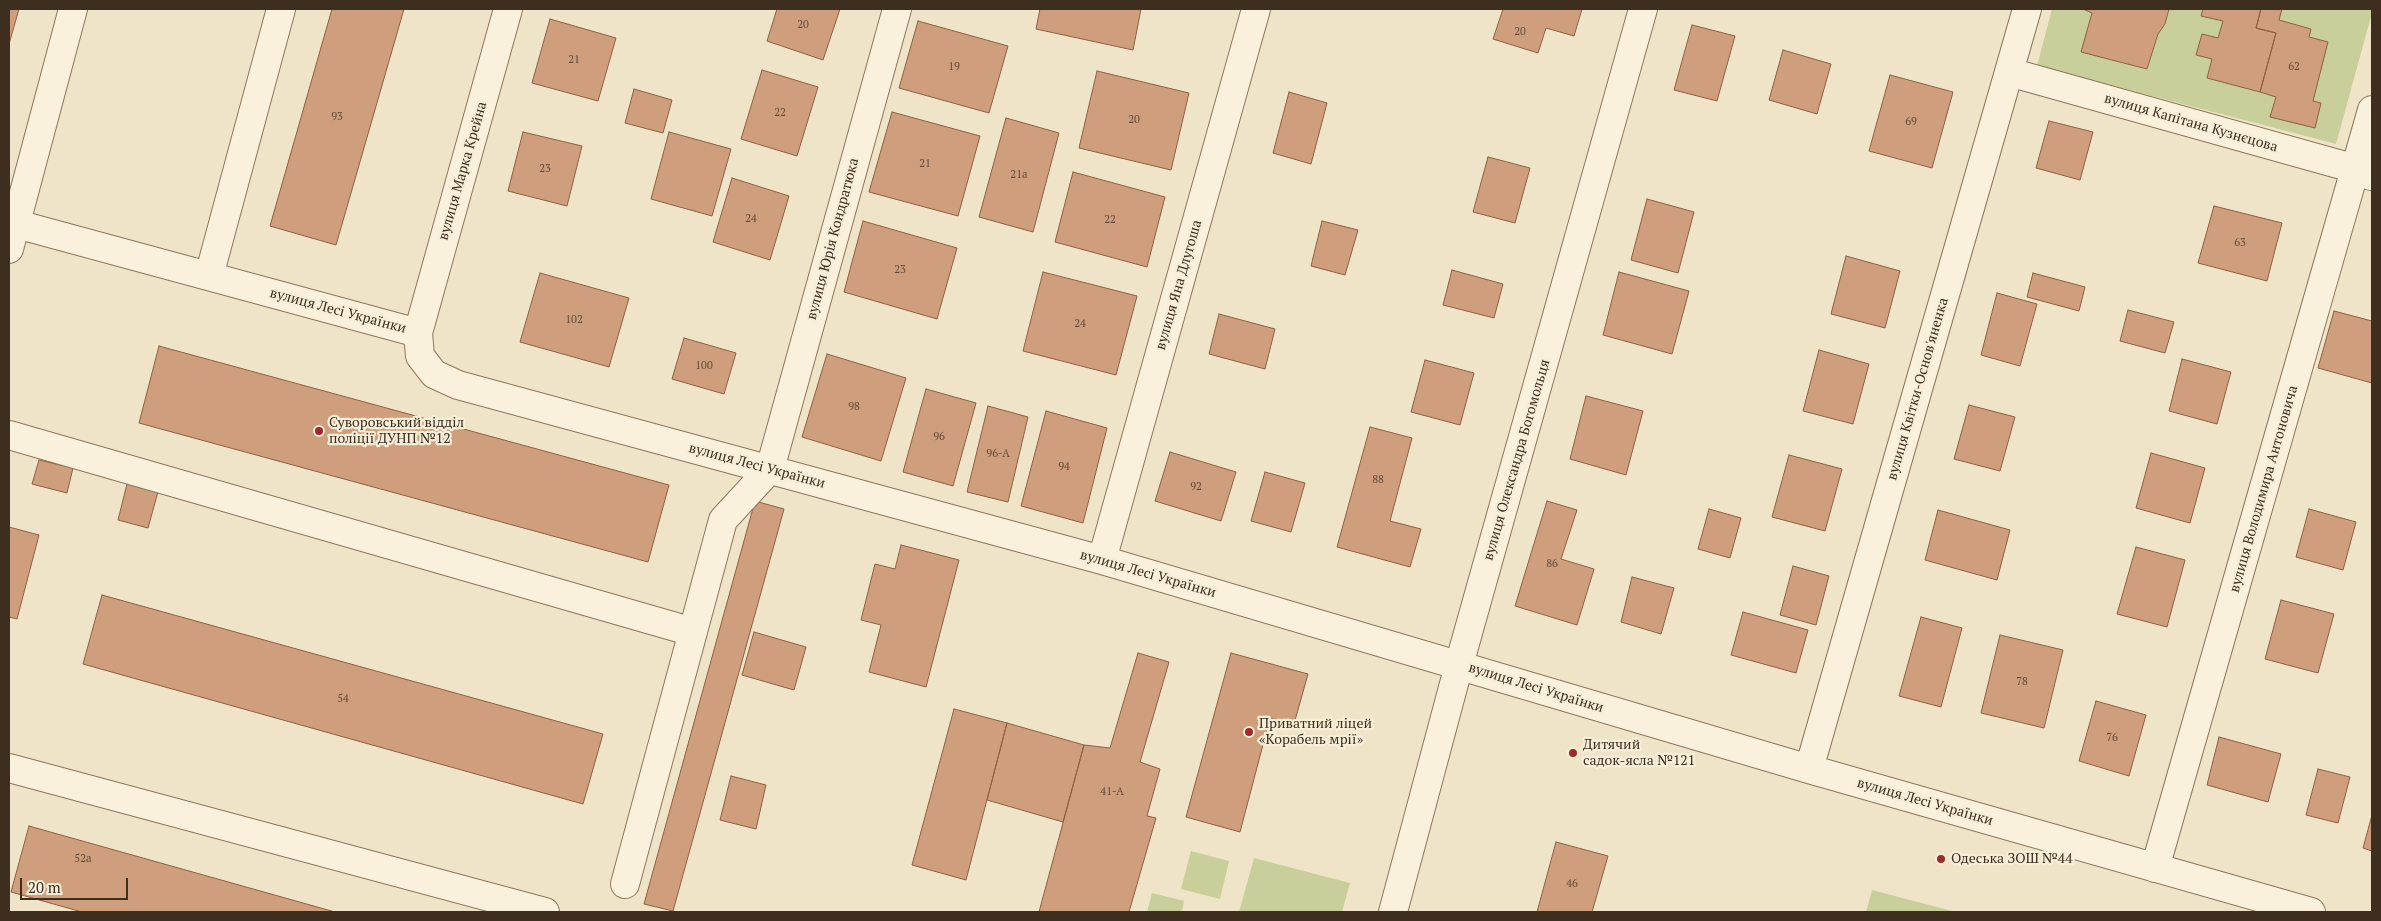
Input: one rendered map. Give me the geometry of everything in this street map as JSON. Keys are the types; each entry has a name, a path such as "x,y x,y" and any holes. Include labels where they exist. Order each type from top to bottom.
{"street":[{"path":"11,232 73,9"},
{"path":"209,276 281,9"},
{"name":"вулиця Марка Крейна","path":"418,332 508,9"},
{"name":"вулиця Юрія Кондратюка","path":"770,469 896,9"},
{"name":"вулиця Яна Длугоша","path":"1102,560 1256,9"},
{"name":"вулиця Олександра Богомольця","path":"1393,912 1459,665 1642,9"},
{"name":"вулиця Квітки-Основ'яненка","path":"1809,769 2027,9"},
{"name":"вулиця Капітана Кузнєцова","path":"2009,72 2364,173"},
{"name":"вулиця Володимира Антоновича","path":"2155,868 2364,173 2372,110"},
{"name":"вулиця Лесі Українки","path":"11,232 209,276 418,332 420,356 434,374 458,385 1102,560 1809,769 2311,912"},
{"path":"9,435 693,632"},
{"path":"625,884 723,520 770,469"},
{"path":"9,768 545,912"}],"green space":[{"path":"2052,9 2372,9 2372,13 2336,144 2037,66"},
{"path":"1191,851 1229,861 1220,899 1181,889"},
{"path":"1254,858 1350,883 1342,912 1239,912"},
{"path":"1872,890 1956,912 1866,912"},
{"path":"1152,893 1184,901 1182,912 1147,912"}],"building":[{"path":"9,9 19,9 9,44"},
{"path":"332,9 404,9 336,245 270,226"},
{"path":"777,9 840,9 823,60 767,41"},
{"path":"1040,9 1141,9 1133,50 1036,29"},
{"path":"1503,9 1582,9 1574,36 1546,28 1538,53 1493,39"},
{"path":"2083,9 2169,9 2165,24 2158,34 2147,69 2081,52 2092,13"},
{"path":"2203,9 2261,9 2256,28 2276,33 2260,92 2207,78 2212,59 2196,55 2202,34 2218,38 2223,21 2201,16"},
{"path":"2261,9 2282,9 2279,20 2311,29 2309,37 2328,42 2313,101 2321,103 2315,128 2270,117 2276,97 2260,92 2276,33 2256,28"},
{"path":"550,19 616,38 598,101 532,83"},
{"path":"918,21 1008,46 989,113 899,88"},
{"path":"1692,25 1735,36 1717,101 1674,90"},
{"path":"1783,50 1831,64 1817,114 1769,100"},
{"path":"762,70 818,87 797,156 741,139"},
{"path":"1097,71 1189,93 1171,170 1079,148"},
{"path":"1890,75 1953,92 1932,168 1869,151"},
{"path":"634,89 672,100 663,133 625,123"},
{"path":"1289,92 1327,103 1311,164 1273,153"},
{"path":"892,112 980,136 958,216 869,192"},
{"path":"1006,118 1059,133 1033,232 979,217"},
{"path":"2049,121 2093,132 2080,180 2036,168"},
{"path":"523,132 582,146 567,206 508,191"},
{"path":"669,132 731,149 712,216 651,199"},
{"path":"1488,157 1530,168 1515,223 1473,212"},
{"path":"1073,172 1165,197 1147,267 1055,242"},
{"path":"732,178 789,196 770,260 713,242"},
{"path":"1647,199 1694,212 1678,273 1631,260"},
{"path":"2214,206 2282,223 2267,281 2198,263"},
{"path":"863,221 957,248 937,319 844,292"},
{"path":"1322,221 1358,230 1345,275 1311,266"},
{"path":"1846,256 1900,271 1885,328 1831,314"},
{"path":"1452,270 1503,284 1494,318 1443,305"},
{"path":"1043,272 1137,296 1116,375 1023,351"},
{"path":"1619,272 1689,291 1672,354 1603,335"},
{"path":"540,273 629,298 609,367 520,342"},
{"path":"2033,273 2085,287 2079,311 2027,297"},
{"path":"1997,293 2037,304 2020,366 1981,355"},
{"path":"2128,310 2174,322 2165,353 2120,341"},
{"path":"2334,311 2372,321 2372,383 2318,368"},
{"path":"1219,314 1275,329 1265,369 1209,354"},
{"path":"684,338 736,353 724,394 672,379"},
{"path":"159,346 669,485 648,562 139,423"},
{"path":"1819,350 1869,364 1853,424 1803,411"},
{"path":"827,354 906,378 881,461 802,437"},
{"path":"2182,359 2231,372 2217,424 2169,411"},
{"path":"1425,360 1474,373 1460,425 1411,412"},
{"path":"926,389 976,403 953,486 903,472"},
{"path":"1586,396 1643,411 1626,475 1570,459"},
{"path":"1969,405 2015,417 2000,471 1954,459"},
{"path":"988,406 1028,417 1008,502 967,492"},
{"path":"1046,411 1107,428 1083,523 1021,506"},
{"path":"1370,427 1412,438 1390,521 1421,529 1410,567 1337,547"},
{"path":"1170,452 1236,472 1221,521 1155,501"},
{"path":"2151,453 2205,468 2190,523 2136,508"},
{"path":"1789,455 1842,469 1825,531 1772,517"},
{"path":"39,460 73,468 67,493 32,484"},
{"path":"1265,472 1305,483 1291,532 1251,521"},
{"path":"128,480 159,488 148,528 118,520"},
{"path":"755,501 784,509 673,911 644,904"},
{"path":"1547,501 1577,510 1561,559 1594,569 1577,625 1515,606"},
{"path":"1709,509 1741,518 1730,558 1698,549"},
{"path":"2309,509 2356,522 2343,570 2296,557"},
{"path":"1938,510 2010,530 1997,580 1925,560"},
{"path":"9,527 39,535 17,619 9,617"},
{"path":"901,545 959,560 926,687 869,672 881,625 861,620 875,564 895,569"},
{"path":"2136,547 2185,560 2167,627 2117,614"},
{"path":"1793,566 1829,576 1816,625 1780,615"},
{"path":"1632,577 1674,588 1661,634 1621,622"},
{"path":"102,595 603,734 583,804 83,664"},
{"path":"2281,600 2334,614 2318,673 2265,659"},
{"path":"1743,612 1808,630 1796,673 1731,655"},
{"path":"1921,617 1962,628 1941,707 1899,696"},
{"path":"754,632 806,647 794,690 742,675"},
{"path":"2000,635 2063,650 2044,728 1981,713"},
{"path":"1138,653 1169,662 1140,762 1160,769 1147,816 1156,818 1129,912 1039,912 1084,745 1110,748"},
{"path":"1231,653 1308,674 1294,724 1270,718 1240,832 1186,817"},
{"path":"2096,701 2146,715 2129,776 2079,761"},
{"path":"954,709 1007,723 966,880 912,865"},
{"path":"1007,723 1084,745 1063,822 987,800"},
{"path":"2219,737 2281,754 2268,802 2207,785"},
{"path":"2318,769 2350,777 2338,823 2306,815"},
{"path":"731,776 766,785 756,829 720,820"},
{"path":"2372,815 2372,851 2363,848"},
{"path":"29,826 335,912 82,912 11,892"},
{"path":"1556,842 1608,856 1592,912 1537,912"}],"place":[{"name":"Суворовський відділ поліції ДУНП №12","path":"319,431"},
{"name":"Приватний ліцей «Корабель мрії»","path":"1249,732"},
{"name":"Дитячий садок-ясла №121","path":"1573,753"},
{"name":"Одеська ЗОШ №44","path":"1941,859"}]}
